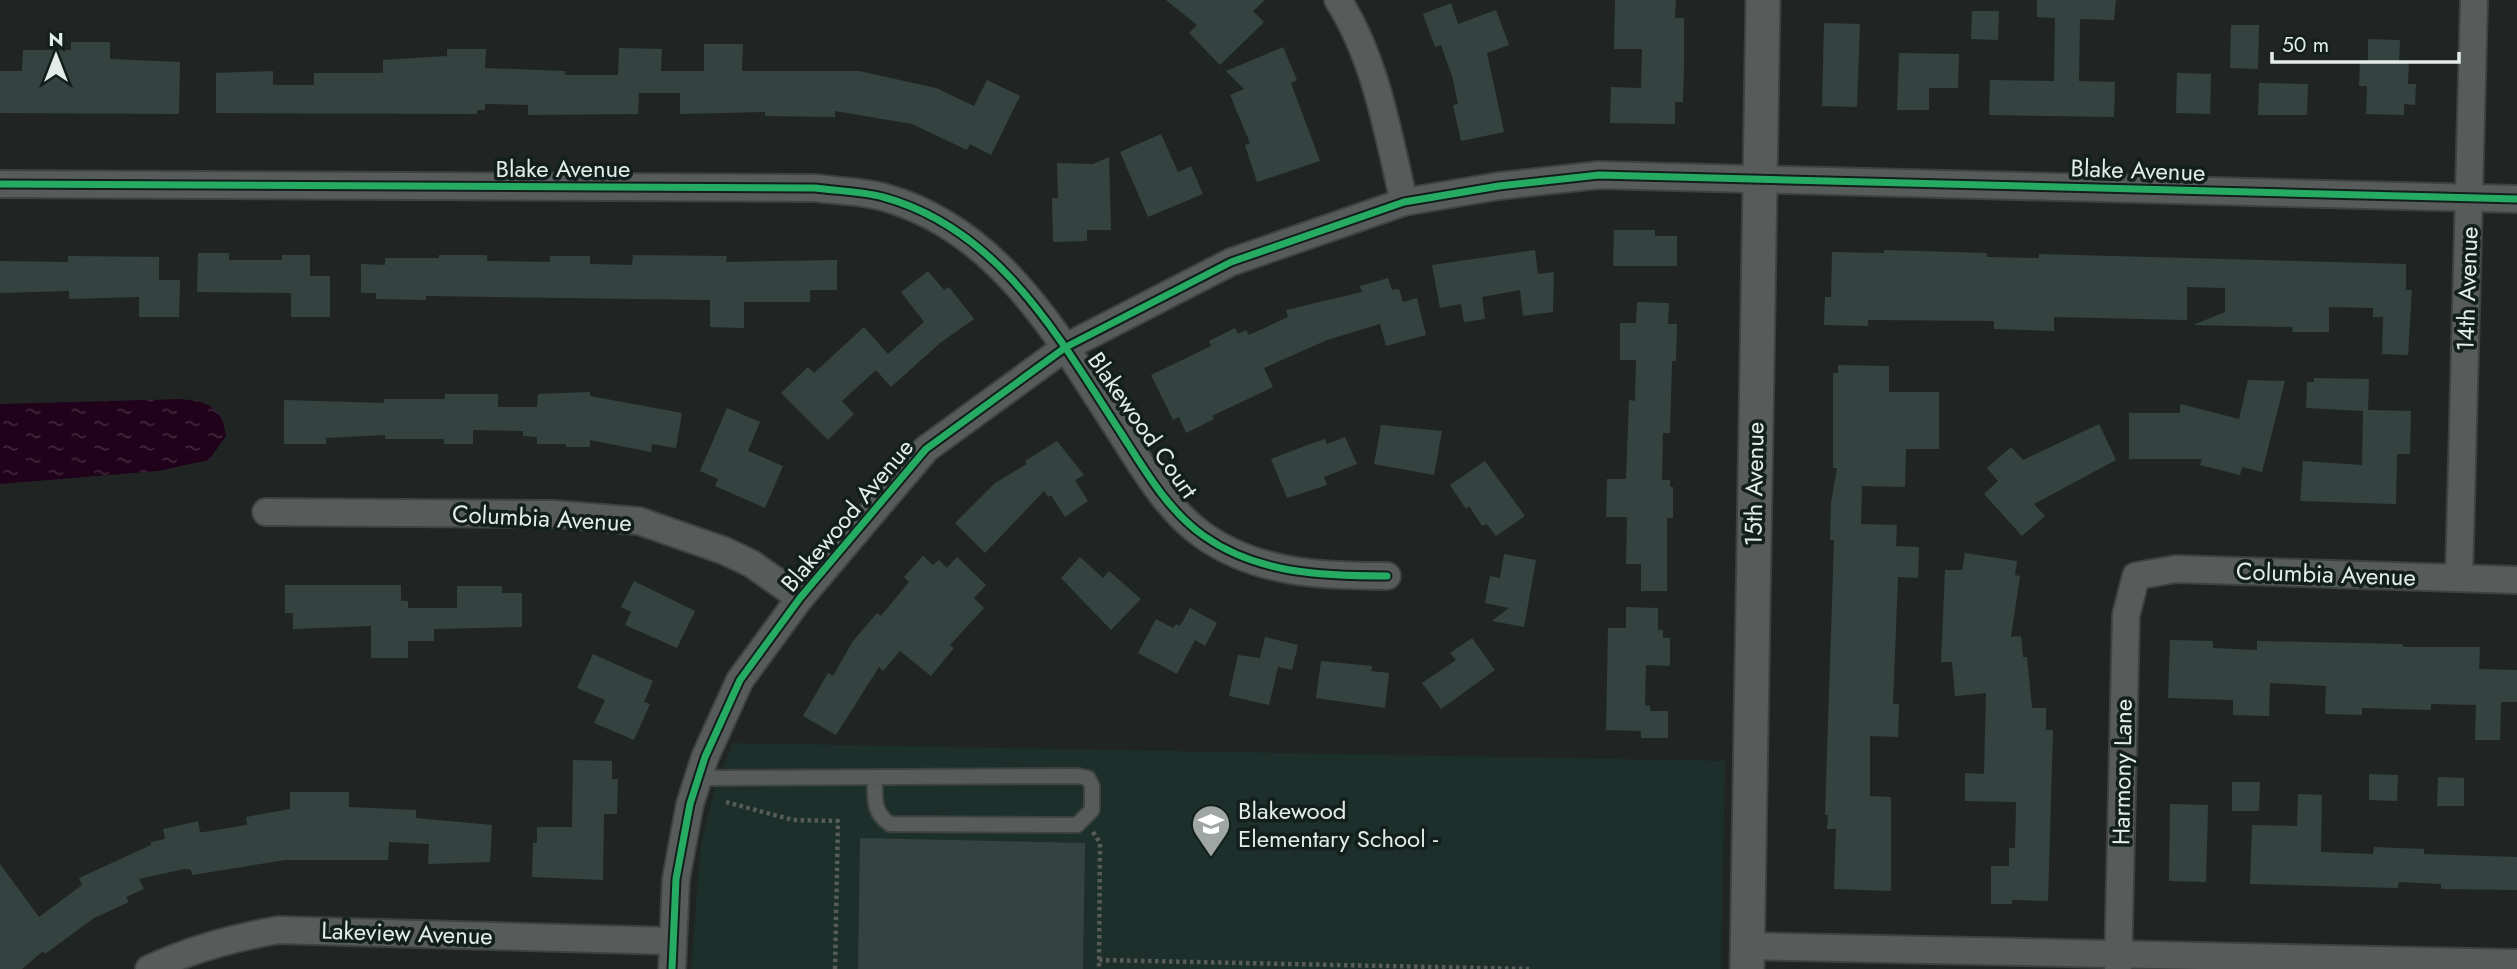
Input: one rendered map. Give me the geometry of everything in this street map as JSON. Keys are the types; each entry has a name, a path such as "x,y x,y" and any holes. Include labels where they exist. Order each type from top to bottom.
{"street":[{"path":"1338,0 1347,13 1378,91 1404,202"},
{"name":"15th Avenue","path":"1747,958 1763,0"},
{"name":"14th Avenue","path":"2459,579 2474,0"},
{"name":"Blakewood Avenue","path":"672,969 680,849 698,778 740,680 800,598 926,449 1066,347 1231,262 1404,202 1499,186 1599,175 1758,178"},
{"name":"Blake Avenue","path":"1758,178 2517,199"},
{"name":"Blake Avenue","path":"0,184 814,188 882,197 940,220 998,262 1066,347"},
{"name":"Blakewood Court","path":"1066,347 1169,503 1204,536 1258,564 1316,576 1387,576"},
{"name":"Columbia Avenue","path":"266,512 554,513 639,522 725,551 752,564 800,598"},
{"name":"Columbia Avenue","path":"2136,576 2176,569 2517,580"},
{"name":"Harmony Lane","path":"2118,961 2126,615 2136,576"},
{"name":"Lakeview Avenue","path":"149,969 230,938 278,930 673,941"},
{"path":"1747,958 2517,962"}],"lane":[{"path":"698,778 874,777 1078,776 1088,778 1092,786 1092,810 1086,820 1077,825 890,824 880,817 874,805 874,777"}],"path":[{"path":"726,802 793,820 838,821 835,969"},
{"path":"1086,820 1100,843 1099,969"},
{"path":"1099,960 1530,969"}],"shaded area":[{"name":"Blakewood Elementary School -","path":"733,743 1725,761 1721,969 691,969 701,844 715,788"}],"water":[{"path":"181,399 206,404 221,418 226,436 209,460 158,471 0,484 0,404"}],"building":[{"path":"1166,0 1265,0 1253,11 1264,22 1220,65 1189,33 1197,25"},
{"path":"1615,0 1676,0 1675,18 1684,18 1684,67 1683,102 1675,102 1675,124 1610,123 1611,87 1641,88 1642,49 1614,49"},
{"path":"2037,0 2116,0 2114,20 2080,19 2079,81 2115,82 2114,117 1989,115 1990,80 2054,81 2055,18 2037,17"},
{"path":"1451,3 1458,24 1496,10 1509,45 1487,53 1504,132 1461,141 1453,105 1458,104 1452,76 1441,45 1435,47 1423,14"},
{"path":"1972,11 1999,11 1998,40 1971,39"},
{"path":"1824,23 1860,24 1857,107 1822,106"},
{"path":"2231,25 2259,25 2258,69 2230,68"},
{"path":"2368,39 2400,40 2399,63 2409,63 2408,84 2416,84 2415,105 2404,104 2404,115 2366,114 2367,86 2359,86 2360,62 2368,63"},
{"path":"71,42 110,42 110,59 180,62 179,114 0,113 0,71 22,71 23,50 71,50"},
{"path":"704,44 743,44 742,71 859,71 936,88 974,106 987,80 1020,96 991,155 970,144 967,150 912,124 835,111 835,117 765,116 765,112 680,114 680,93 639,93 638,114 528,115 528,105 485,104 485,110 477,110 477,114 216,113 216,73 273,71 273,85 314,85 314,73 383,73 383,60 447,56 447,49 486,49 485,68 565,71 565,75 618,75 619,48 662,49 661,71 704,71"},
{"path":"1283,47 1297,80 1291,83 1320,161 1257,182 1245,145 1250,143 1230,95 1244,89 1226,71"},
{"path":"1899,53 1959,54 1958,88 1929,88 1929,110 1897,110"},
{"path":"2177,73 2211,74 2210,114 2176,113"},
{"path":"2259,83 2308,84 2307,115 2258,115"},
{"path":"1161,134 1178,172 1191,166 1203,194 1148,217 1120,152"},
{"path":"1109,157 1111,230 1087,230 1087,241 1053,242 1052,198 1058,198 1057,163 1093,164"},
{"path":"1614,230 1655,230 1655,236 1677,236 1677,266 1613,266"},
{"path":"1535,250 1538,274 1554,272 1553,312 1523,316 1520,290 1482,297 1485,319 1464,322 1461,304 1440,308 1432,265"},
{"path":"1884,250 1987,253 1987,257 2039,258 2039,254 2406,264 2406,290 2412,290 2408,355 2382,354 2383,317 2373,317 2373,308 2329,307 2329,332 2292,332 2293,327 2193,325 2225,312 2225,288 2187,287 2187,320 2054,317 2054,331 1994,329 1994,321 1868,320 1868,326 1824,325 1825,297 1831,297 1832,252 1884,253"},
{"path":"198,253 229,253 229,260 282,260 282,255 310,255 310,276 330,276 330,317 291,317 291,293 197,292"},
{"path":"439,255 487,255 487,261 550,262 550,256 590,256 590,264 632,265 633,255 727,256 726,262 837,260 837,290 810,290 810,302 744,302 744,328 710,327 710,300 426,296 426,300 376,299 376,293 361,293 361,264 385,265 385,258 439,258"},
{"path":"68,256 159,257 159,280 180,280 179,317 139,317 139,297 69,299 69,291 0,293 0,261 68,262"},
{"path":"928,271 944,290 949,287 974,319 940,343 891,387 876,370 842,401 854,414 828,440 781,393 808,367 814,373 864,327 888,354 924,322 901,292"},
{"path":"1388,278 1392,290 1399,289 1403,302 1417,298 1426,335 1386,346 1380,324 1327,340 1264,368 1273,387 1212,416 1214,419 1186,433 1179,417 1173,420 1151,375 1211,346 1209,341 1235,328 1238,334 1246,330 1249,335 1288,317 1286,310 1362,292 1360,286"},
{"path":"1637,302 1669,303 1668,324 1677,324 1676,361 1672,361 1670,433 1663,433 1662,480 1670,480 1670,487 1673,487 1673,518 1667,518 1667,591 1641,591 1641,564 1626,564 1627,517 1606,517 1607,479 1626,479 1629,400 1635,401 1636,360 1620,360 1620,323 1636,323"},
{"path":"1838,365 1889,366 1889,392 1939,392 1939,449 1906,449 1905,487 1862,486 1861,524 1897,525 1896,546 1919,547 1918,578 1898,577 1893,704 1899,704 1898,737 1870,736 1870,796 1891,797 1891,891 1834,889 1836,829 1827,829 1828,815 1825,815 1834,540 1830,540 1831,503 1837,468 1833,468 1833,373 1838,373"},
{"path":"2314,378 2369,379 2368,410 2411,411 2410,454 2397,454 2396,504 2300,501 2303,461 2362,465 2363,411 2306,408 2307,382 2314,382"},
{"path":"2248,380 2285,381 2262,472 2242,467 2240,475 2200,465 2202,459 2129,459 2129,413 2180,413 2180,404 2239,419"},
{"path":"590,392 590,396 682,413 676,448 652,444 651,452 590,440 590,447 566,447 566,444 537,444 537,437 523,436 523,431 473,430 473,444 444,444 444,439 385,439 385,435 326,438 326,444 284,444 284,400 384,403 384,399 445,399 445,394 498,394 498,407 537,407 538,394"},
{"path":"727,408 760,422 748,451 783,466 765,508 715,486 718,479 700,471"},
{"path":"2099,424 2116,460 2034,504 2045,516 2022,536 1984,494 1998,481 1987,468 2011,447 2023,460"},
{"path":"1381,425 1442,431 1434,475 1374,464"},
{"path":"1345,437 1357,464 1324,477 1327,485 1287,498 1271,459 1325,439 1327,444"},
{"path":"1057,441 1084,475 1075,480 1088,501 1065,517 1051,495 1048,497 1044,491 985,553 955,523 995,483 1027,464 1025,461"},
{"path":"1485,461 1525,516 1496,536 1487,524 1482,526 1469,506 1466,509 1450,485"},
{"path":"1965,553 2017,561 2015,575 2020,576 2011,637 2021,636 2023,657 2027,657 2032,708 2046,708 2046,730 2053,730 2048,901 2012,900 2012,904 1991,904 1991,866 2009,866 2009,848 2015,848 2016,802 1965,801 1965,773 1984,774 1986,693 1955,696 1952,662 1941,662 1945,570 1962,570"},
{"path":"1504,554 1536,560 1524,627 1492,621 1509,608 1485,603 1490,576 1500,578"},
{"path":"923,556 933,565 939,560 947,568 957,557 986,585 974,598 984,608 950,645 954,648 931,676 900,651 883,671 879,667 836,735 803,716 828,673 833,676 853,641 877,613 881,616 909,582 904,577"},
{"path":"1080,557 1103,578 1109,571 1141,599 1111,630 1061,578"},
{"path":"634,581 695,611 677,648 625,625 631,612 621,607"},
{"path":"285,585 401,585 401,601 408,601 408,608 457,608 457,586 502,586 502,593 522,593 522,627 434,629 434,641 408,641 408,658 371,658 371,626 293,629 293,613 285,613"},
{"path":"1626,607 1658,608 1658,630 1663,630 1663,638 1670,638 1670,666 1646,665 1645,705 1650,706 1650,711 1668,711 1668,738 1641,738 1641,731 1606,730 1608,628 1626,628"},
{"path":"1190,608 1217,623 1205,646 1195,640 1177,674 1138,653 1156,619 1173,628 1176,624 1180,626"},
{"path":"1265,637 1298,645 1292,670 1278,667 1269,705 1229,696 1238,655 1260,658"},
{"path":"1472,638 1495,670 1441,709 1422,683 1456,660 1450,653"},
{"path":"2170,640 2213,641 2213,648 2257,650 2257,641 2480,647 2479,669 2517,670 2517,702 2501,702 2500,740 2475,740 2476,705 2431,704 2431,710 2362,708 2362,715 2325,714 2326,686 2270,683 2269,716 2233,715 2233,700 2168,698"},
{"path":"593,654 653,681 644,702 650,704 634,740 594,723 605,700 577,688"},
{"path":"1321,661 1372,666 1371,671 1389,673 1385,708 1316,698"},
{"path":"573,760 612,761 612,779 618,779 617,814 604,814 603,880 532,877 533,843 537,843 537,827 572,827"},
{"path":"2369,774 2398,775 2397,801 2369,800"},
{"path":"2438,777 2464,778 2464,806 2437,806"},
{"path":"2232,782 2260,782 2259,811 2232,811"},
{"path":"290,792 349,792 349,807 416,810 416,818 492,825 490,862 428,864 429,844 389,842 388,860 285,860 192,875 191,870 184,869 139,879 144,889 126,897 129,902 94,918 45,954 43,951 22,969 0,969 0,864 39,917 82,885 79,878 151,845 151,842 165,839 163,829 198,821 200,832 247,825 246,817 290,809"},
{"path":"2298,794 2322,795 2321,852 2373,854 2374,847 2424,849 2424,854 2517,857 2517,890 2441,889 2441,884 2399,882 2398,888 2250,884 2252,825 2297,826"},
{"path":"2170,804 2208,805 2206,882 2169,881"},
{"path":"860,838 1085,843 1083,969 858,969"}],"cycle path":[{"path":"672,969 676,879 690,804 705,757 740,680 800,598 926,449 1066,347 1231,262 1404,202 1499,186 1599,175 2517,199"},
{"path":"0,184 815,188 883,197 924,212 961,234 1023,291 1074,361 1158,489 1179,514 1204,536 1225,549 1269,565 1315,573 1387,576"}],"place":[{"name":"Blakewood Elementary School -","path":"1211,858"}]}
